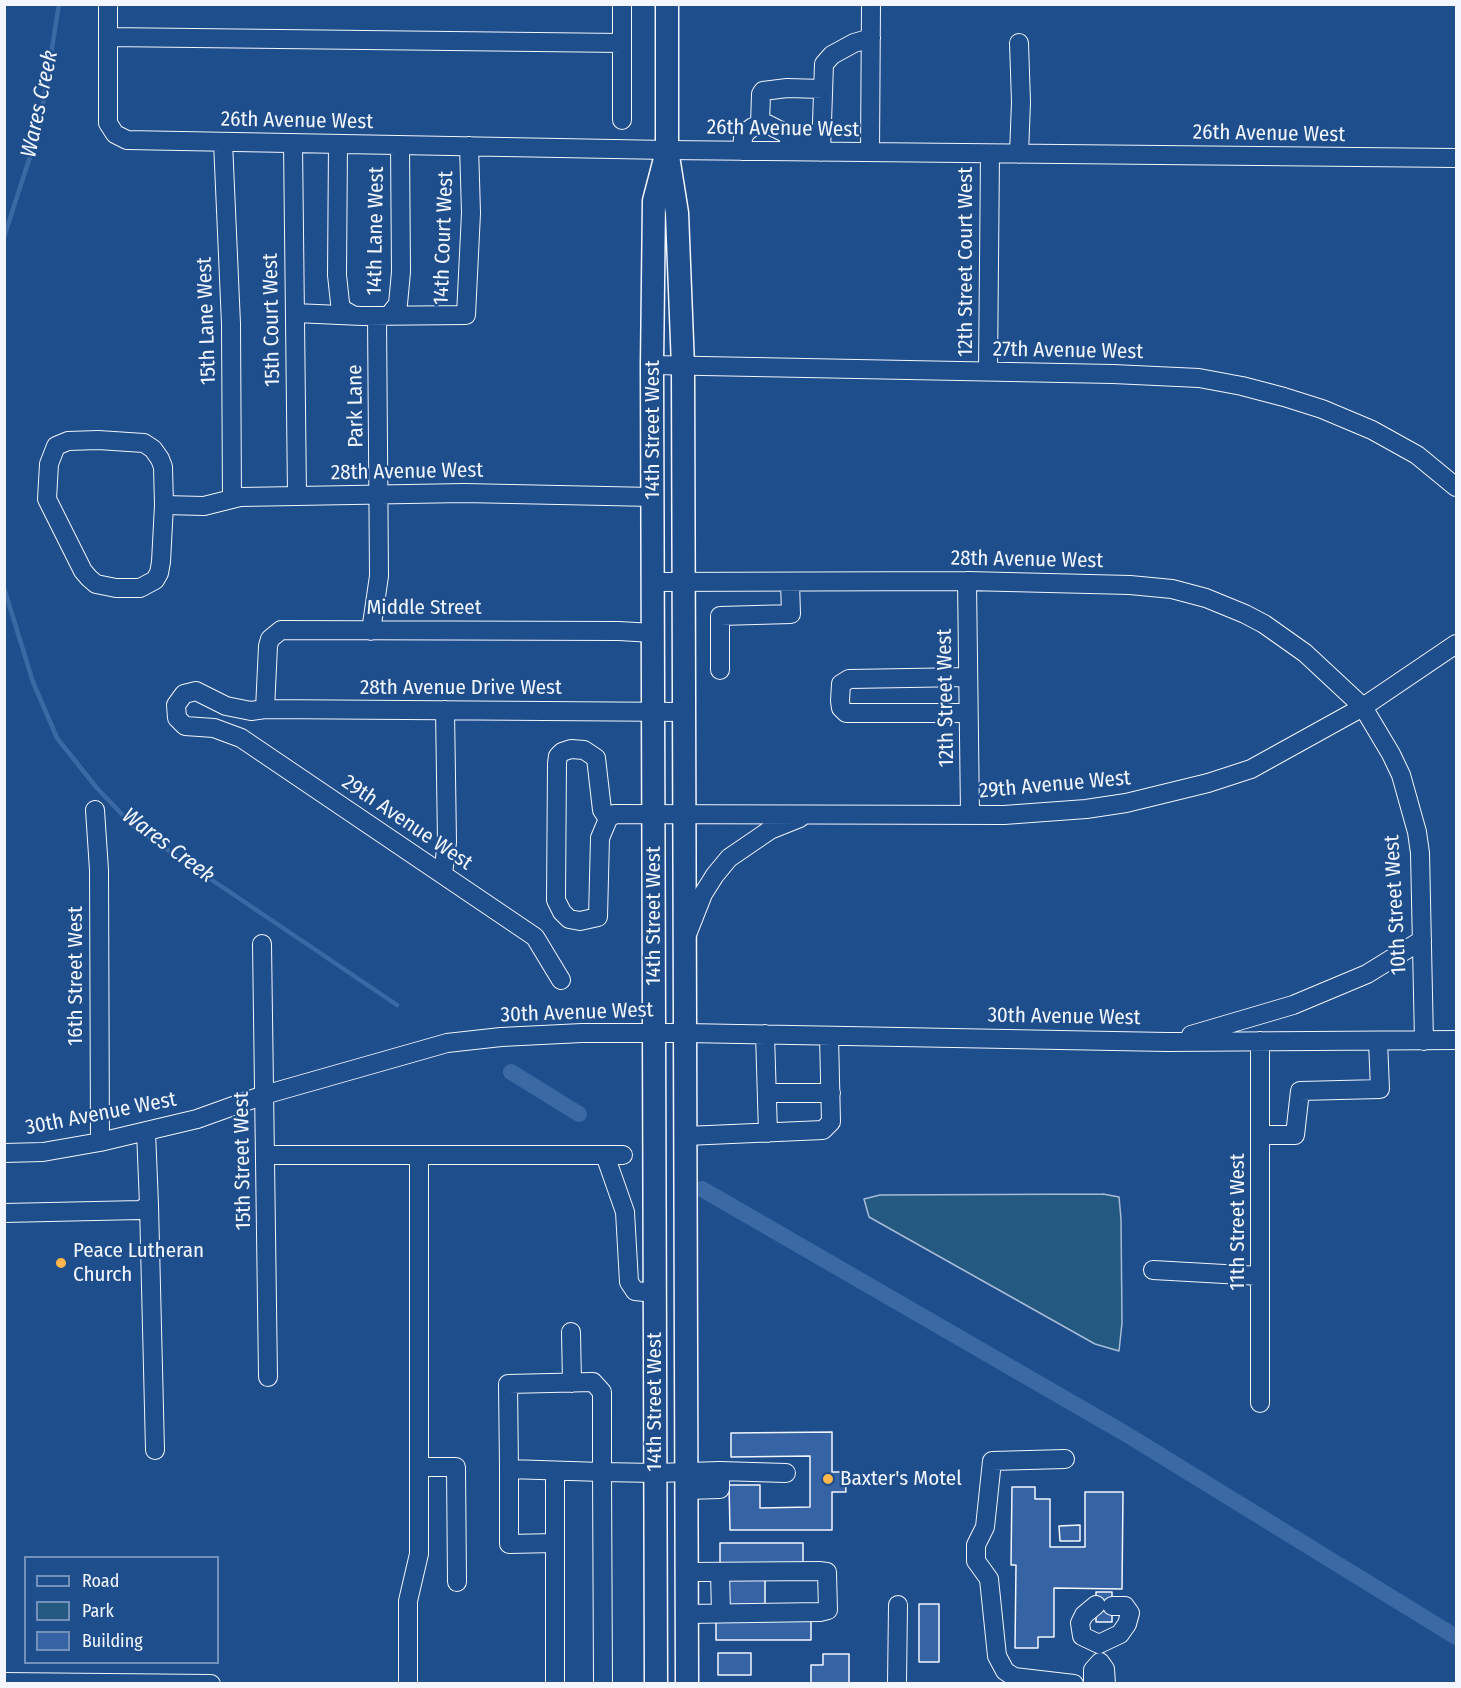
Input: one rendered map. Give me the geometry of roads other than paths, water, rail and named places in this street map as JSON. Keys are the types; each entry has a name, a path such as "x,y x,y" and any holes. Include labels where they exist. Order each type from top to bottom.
{"main road":[{"name":"14th Street West","path":"668,4 667,150 677,213 683,367 687,1683"},
{"name":"14th Street West","path":"656,1683 652,365 654,201 667,150"}],"street":[{"path":"108,4 108,37 622,43"},
{"path":"622,4 622,120"},
{"path":"870,152 871,4"},
{"name":"26th Avenue West","path":"108,37 108,123 119,137 127,140 742,151 790,143 821,143 870,152 1456,158"},
{"path":"821,143 823,69 827,60 854,43 871,38"},
{"path":"1019,43 1020,154"},
{"path":"760,124 761,94 764,91 787,88 823,89"},
{"path":"742,151 746,132 760,124 774,126 790,143"},
{"name":"15th Lane West","path":"223,142 231,324 232,498"},
{"name":"15th Court West","path":"293,143 297,496"},
{"path":"338,144 340,303 342,309 351,314"},
{"name":"14th Lane West","path":"383,315 398,304 401,272 400,145"},
{"name":"14th Court West","path":"383,315 466,315 471,213 469,146"},
{"name":"12th Street Court West","path":"988,371 990,154"},
{"path":"295,313 383,315"},
{"name":"Park Lane","path":"371,631 379,576 383,315"},
{"name":"27th Avenue West","path":"652,365 988,371 1199,378 1242,386 1303,403 1372,430 1417,455 1456,486"},
{"path":"68,441 138,441 144,443 153,449 160,459 164,505 161,562 155,580 149,584 129,589 96,584 83,571 46,499 51,454 60,443 68,441"},
{"name":"28th Avenue West","path":"164,505 204,506 232,498 464,493 653,497"},
{"name":"28th Avenue West","path":"653,582 967,581 1131,585 1172,589 1206,598 1245,614 1277,633 1305,653 1363,707"},
{"name":"12th Street West","path":"967,581 970,815"},
{"path":"720,670 720,616 791,614 790,582"},
{"name":"Middle Street","path":"265,709 268,646 274,634 281,630 653,633"},
{"name":"29th Avenue West","path":"608,819 614,814 1024,814 1126,803 1198,786 1251,769 1363,707 1456,644"},
{"path":"968,677 849,680 842,684 840,701 841,708 846,712 968,713"},
{"path":"196,691 238,710 232,733 214,728 185,726 177,718 176,705 184,694 196,691"},
{"name":"10th Street West","path":"1363,707 1391,754 1407,792 1420,853 1424,1041"},
{"name":"28th Avenue Drive West","path":"238,710 684,712"},
{"path":"442,874 447,842 445,710"},
{"name":"29th Avenue West","path":"232,733 535,937 561,980"},
{"path":"571,749 584,750 596,758 602,810 608,819 600,838 598,917 580,921 569,919 562,912 556,900 557,763 558,756 562,752 571,749"},
{"name":"16th Street West","path":"96,810 99,870 99,1142"},
{"path":"685,942 703,894 729,858 770,830 810,814"},
{"name":"30th Avenue West","path":"1167,1042 1293,1005 1367,974 1422,940"},
{"name":"15th Street West","path":"262,944 268,1377"},
{"name":"30th Avenue West","path":"4,1153 43,1152 99,1142 197,1119 264,1095 447,1043 501,1037 582,1033 686,1033 1167,1042 1456,1040"},
{"path":"765,1034 768,1133"},
{"path":"686,1136 823,1130 831,1122 829,1036"},
{"name":"11th Street West","path":"1260,1041 1260,1403"},
{"path":"1261,1135 1295,1135 1300,1091 1380,1089 1378,1041"},
{"path":"768,1093 831,1093"},
{"path":"146,1131 155,1450"},
{"path":"266,1155 614,1155 625,1214 629,1282 635,1291 655,1293"},
{"path":"408,1683 408,1601 419,1554 418,1155"},
{"path":"4,1212 140,1210 149,1205"},
{"path":"625,1214 636,1222 655,1222"},
{"path":"1153,1270 1260,1276"},
{"path":"571,1332 572,1383"},
{"path":"555,1543 509,1544 508,1384 592,1382 602,1392 603,1683"},
{"path":"1065,1459 992,1461 985,1527 976,1545 976,1561 989,1579 997,1656 1005,1671 1014,1677 1074,1683"},
{"path":"420,1467 456,1467 457,1582"},
{"path":"509,1469 656,1473 720,1489 720,1470 786,1473"},
{"path":"555,1470 555,1683"},
{"path":"687,1572 827,1572 828,1610 687,1614"},
{"path":"720,1572 721,1613"},
{"path":"897,1683 898,1605"},
{"path":"1104,1606 1125,1606 1130,1613 1127,1624 1120,1634 1099,1644 1082,1636 1080,1623 1084,1615 1104,1606"},
{"path":"1099,1644 1100,1662 1105,1669 1106,1683"},
{"path":"1093,1683 1093,1670 1100,1662"},
{"path":"4,1682 211,1683"}],"waterway":[{"name":"Wares Creek","path":"4,237 39,129 59,4"},
{"name":"Wares Creek","path":"4,588 33,682 57,738 96,787 135,828 397,1005"},
{"path":"511,1072 579,1114"},
{"path":"702,1189 1126,1434 1456,1637"}],"place":[{"name":"Peace Lutheran Church","path":"61,1263"},
{"name":"Baxter's Motel","path":"828,1479"}]}
